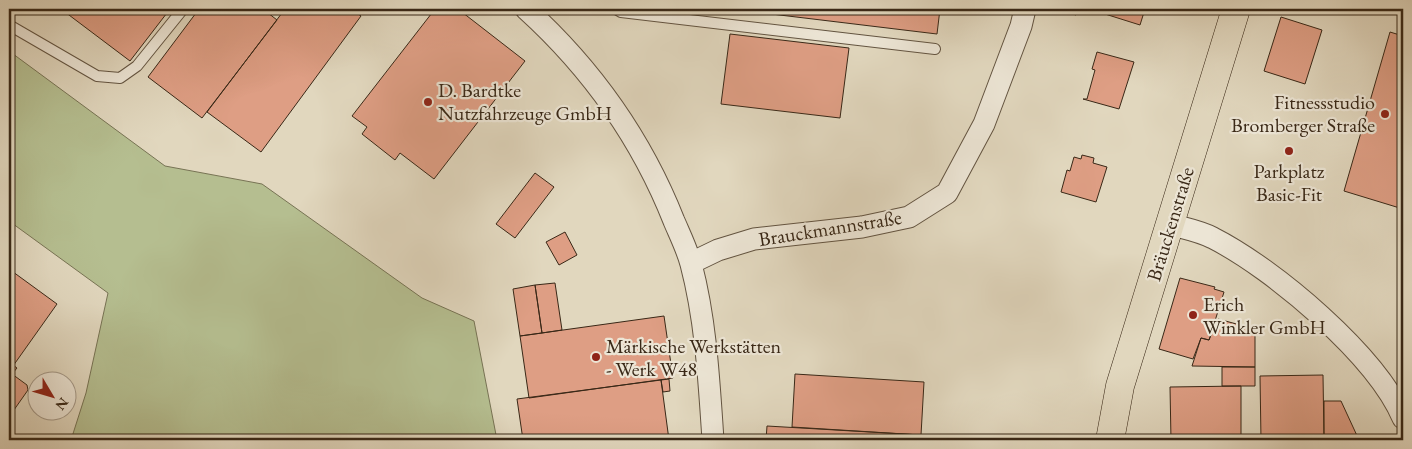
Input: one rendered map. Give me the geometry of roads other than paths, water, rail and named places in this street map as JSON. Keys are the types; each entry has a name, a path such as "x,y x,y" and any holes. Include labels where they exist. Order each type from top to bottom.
{"main road":[{"name":"Bräuckenstraße","path":"1110,440 1120,386 1236,9"}],"street":[{"path":"526,9 553,33 587,71 620,117 660,184 691,263 704,336 713,440"},
{"name":"Brauckmannstraße","path":"691,263 718,250 754,239 862,227 909,217 947,193 984,124 1021,26 1025,9"},
{"path":"1169,224 1210,236 1230,247 1320,315 1375,375 1403,418"}],"lane":[{"path":"9,25 97,76 120,78 137,66 183,9"},
{"path":"616,9 621,12 935,49"}],"place":[{"name":"D. Bardtke Nutzfahrzeuge GmbH","path":"428,102"},
{"name":"Fitnessstudio Bromberger Straße","path":"1385,114"},
{"name":"Parkplatz Basic-Fit","path":"1289,151"},
{"name":"Erich Winkler GmbH","path":"1193,315"},
{"name":"Märkische Werkstätten - Werk W48","path":"596,357"}]}
